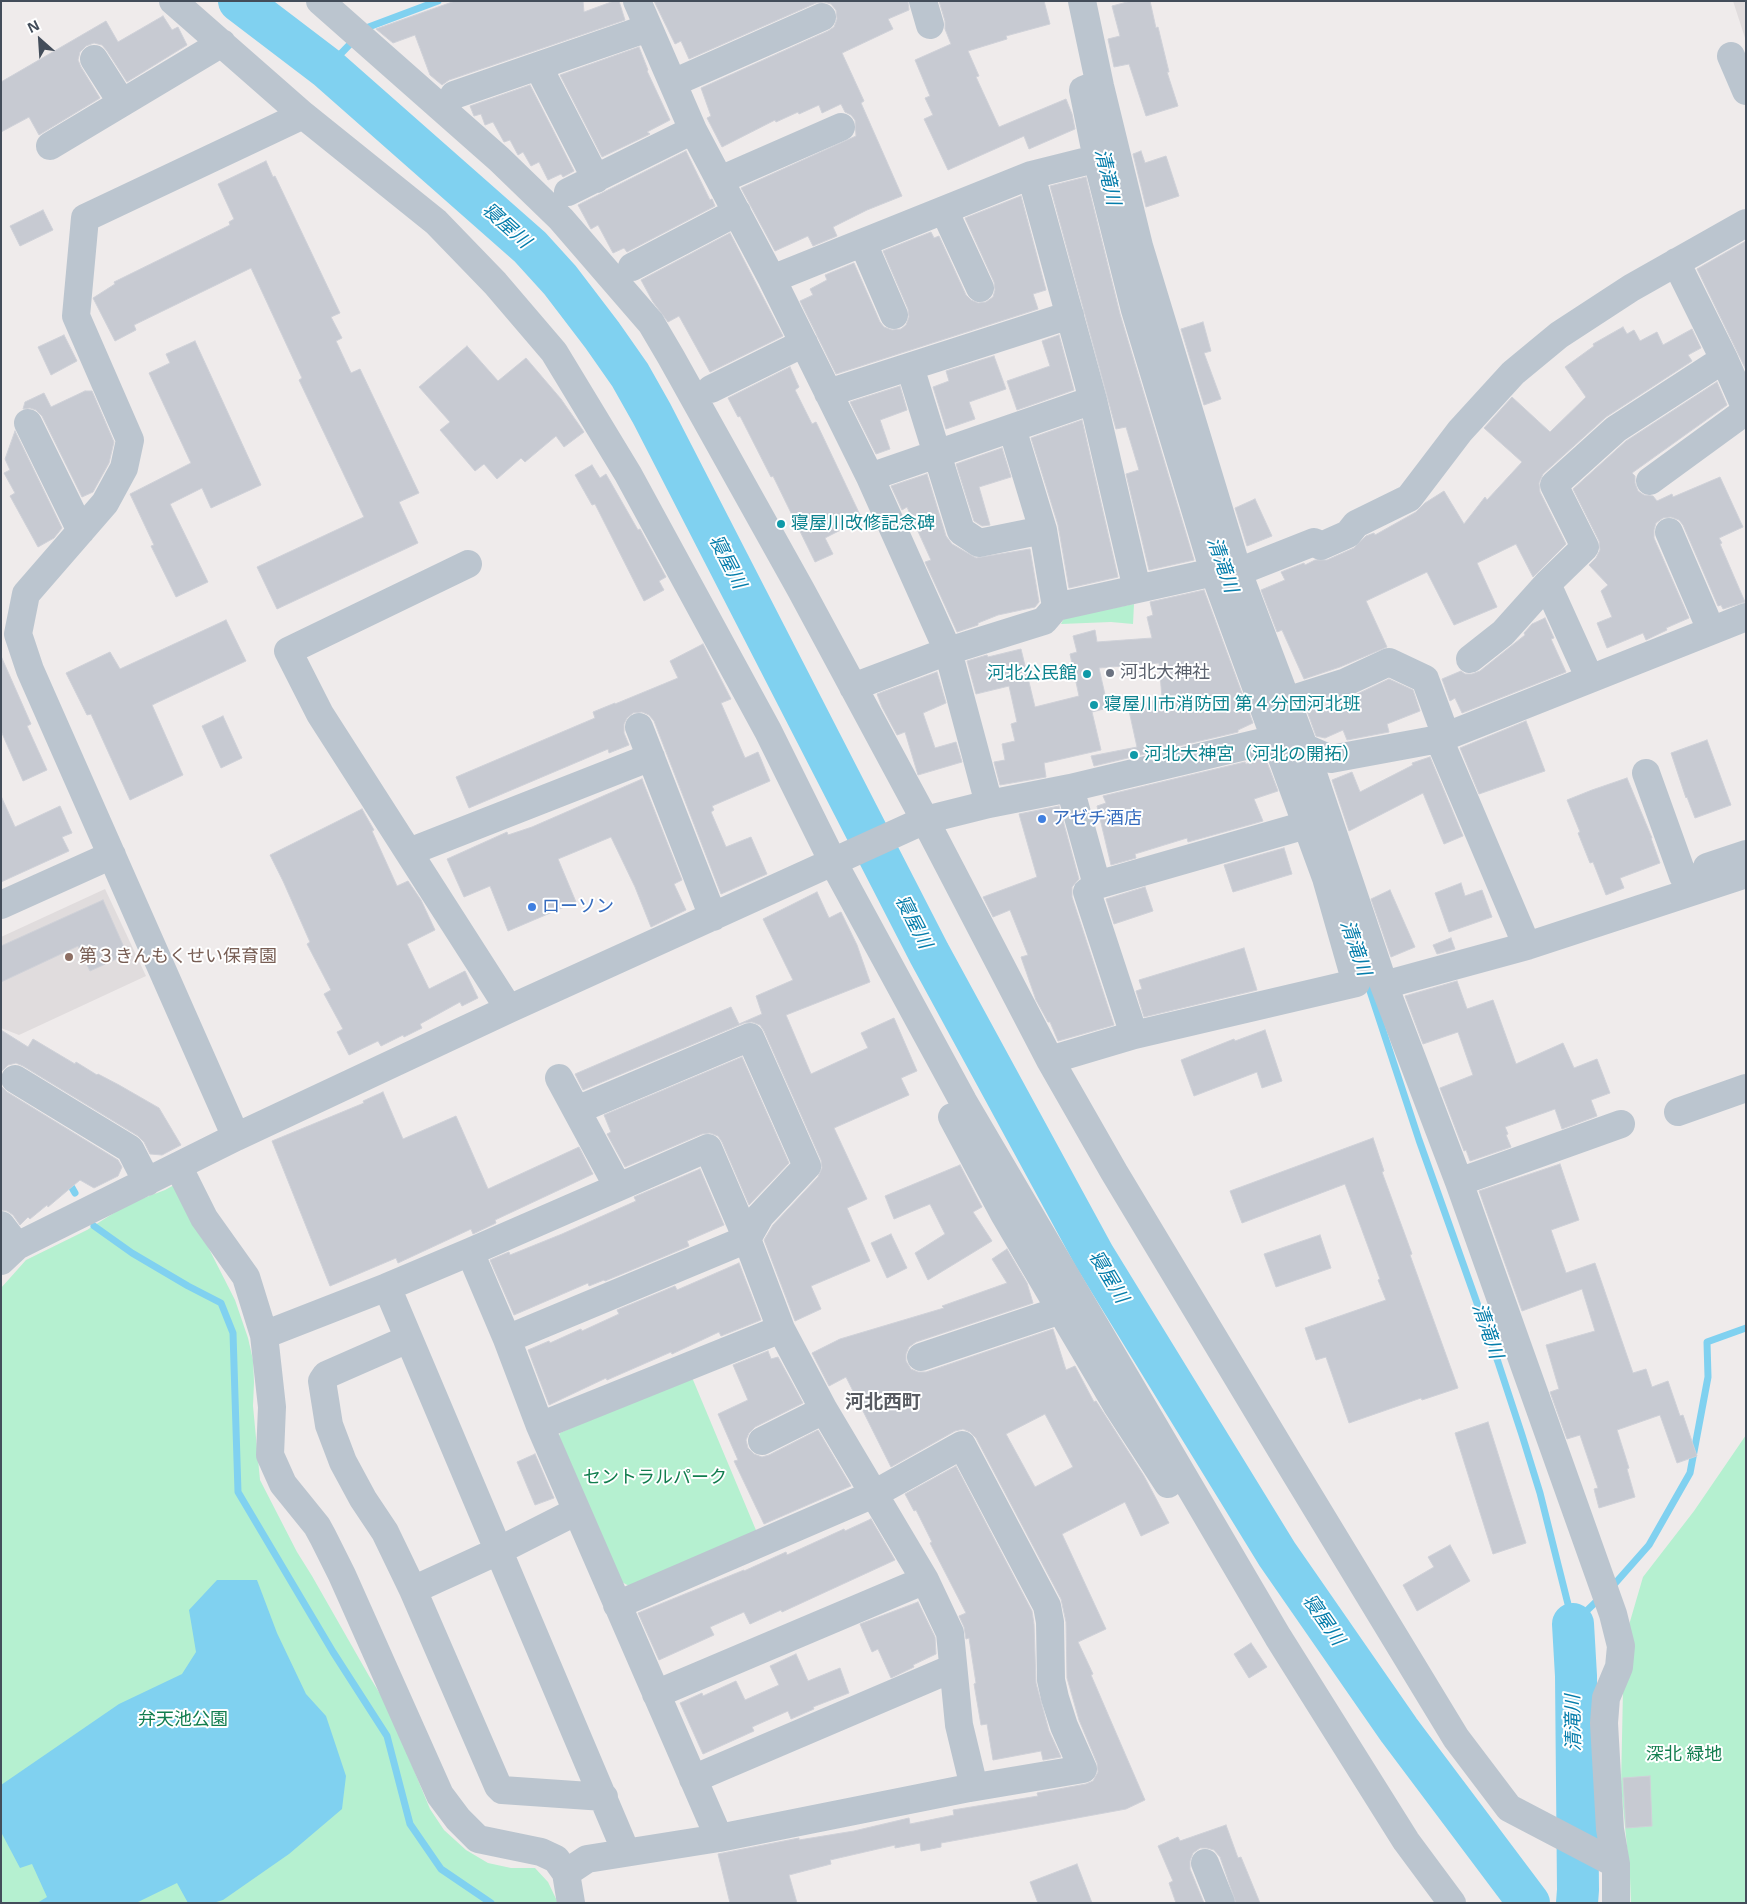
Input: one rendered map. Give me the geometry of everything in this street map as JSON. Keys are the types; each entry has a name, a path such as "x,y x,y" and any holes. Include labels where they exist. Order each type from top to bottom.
{"street":[{"path":"173,1 303,115 436,222 495,283 554,352 628,474 838,860 968,1110 1258,1603 1406,1841 1452,1903"},
{"path":"320,1 491,152 561,219 651,323 853,687 920,822 1050,1060 1114,1172 1456,1738 1509,1808 1616,1864"},
{"path":"637,1 693,130 772,279 870,477 948,652 989,804"},
{"path":"1062,1 1092,88"},
{"path":"1050,1060 1134,1035 1356,983 1326,878 1275,738 1226,572 1139,246 1107,156 1092,88 1082,1"},
{"path":"673,83 822,17"},
{"path":"454,95 648,28"},
{"path":"50,146 222,43"},
{"path":"1732,56 1746,91"},
{"path":"94,58 122,103"},
{"path":"538,66 596,179"},
{"path":"236,1137 30,670 18,634 26,594 105,503 124,468 130,440 76,316 85,218 303,115"},
{"path":"720,180 841,126"},
{"path":"568,192 693,130"},
{"path":"772,279 1032,175 1107,156"},
{"path":"1032,175 1093,400 1137,589"},
{"path":"944,210 980,288"},
{"path":"632,267 736,212"},
{"path":"853,687 948,652 1044,621 1056,606 1226,572 1314,542 1321,546 1348,534 1356,524 1409,498 1460,431 1513,373 1559,335 1631,288 1746,223"},
{"path":"863,243 894,314"},
{"path":"1650,481 1746,410 1724,359 1676,262"},
{"path":"828,394 1070,315"},
{"path":"711,389 804,344"},
{"path":"671,357 711,389 766,490 768,532"},
{"path":"1470,659 1503,633 1547,584 1584,547 1554,485 1616,429 1724,359"},
{"path":"910,367 961,531 978,543 1043,530"},
{"path":"870,477 1093,400"},
{"path":"28,423 81,531"},
{"path":"1012,428 1043,530 1056,606"},
{"path":"1669,532 1712,630"},
{"path":"468,564 288,651 320,714 509,1009"},
{"path":"1226,572 1286,701 1304,748 1384,985 1458,1182 1613,1614 1621,1646 1619,1667 1606,1698 1604,1711 1610,1829 1616,1864 1616,1903"},
{"path":"1547,584 1590,679"},
{"path":"7,1244 146,1182 236,1137 509,1009 920,822 989,804 1070,788 1275,738 1292,742 1331,759 1443,737 1746,617"},
{"path":"1286,701 1346,682 1389,662 1425,680 1443,737 1527,946"},
{"path":"639,727 713,917"},
{"path":"409,852 651,757"},
{"path":"1646,773 1674,879 1746,854"},
{"path":"1070,788 1097,885"},
{"path":"1134,1035 1087,892 1097,885 1306,825"},
{"path":"1,904 112,855"},
{"path":"1384,985 1527,946 1746,874"},
{"path":"506,1339 747,1239 760,1216 807,1166 750,1037 576,1110"},
{"path":"932,1043 926,1058 936,1088 1004,1214 1116,1404 1222,1568 1258,1603"},
{"path":"559,1078 618,1187"},
{"path":"15,1079 130,1149 146,1182"},
{"path":"1678,1112 1746,1088"},
{"path":"1458,1182 1621,1124"},
{"path":"264,1335 387,1287 708,1148 747,1239 781,1329 824,1410 925,1580 950,1633 959,1725 974,1787 970,1788"},
{"path":"178,1166 204,1218 246,1276 264,1335 272,1408 270,1455 283,1484 317,1526 327,1545 440,1795 458,1819 478,1839 541,1852 556,1859 566,1873 571,1903"},
{"path":"470,1252 540,1426 719,1838"},
{"path":"387,1287 626,1852"},
{"path":"921,1358 1061,1310"},
{"path":"540,1426 781,1329"},
{"path":"408,1338 326,1375 322,1380 329,1424 343,1462 363,1499 385,1532 413,1590 498,1786 502,1790 604,1797"},
{"path":"762,1441 824,1410"},
{"path":"566,1873 587,1859 719,1838 970,1788 1083,1769 1064,1726 1055,1698 1051,1680 1050,1622 1046,1606 962,1445 874,1494 617,1605"},
{"path":"413,1590 498,1552 577,1512"},
{"path":"656,1694 925,1580"},
{"path":"693,1779 953,1668"},
{"path":"1206,1864 1221,1903"}],"shaded area":[{"path":"1733,1 1746,1 1746,41"},
{"name":"第３きんもくせい保育園","path":"105,889 146,976 19,1035 1,1028 1,937"}],"green space":[{"path":"1134,604 1133,624 1111,622 1061,624 1064,618"},
{"name":"弁天池公園","path":"176,1184 235,1300 248,1338 253,1360 253,1406 260,1480 297,1552 387,1705 430,1809 444,1830 466,1850 488,1863 511,1868 535,1868 548,1882 558,1903 1,1903 1,1288 26,1260 87,1230 128,1204"},
{"name":"セントラルパーク","path":"691,1375 758,1535 631,1587 620,1581 558,1439 560,1433"},
{"name":"深北 緑地","path":"1746,1435 1746,1903 1631,1903 1621,1786 1624,1642 1643,1577 1694,1511"}],"water":[{"path":"217,1580 257,1580 277,1633 306,1694 326,1716 346,1776 342,1809 289,1854 223,1900 213,1903 188,1903 177,1883 136,1903 37,1903 47,1897 32,1864 20,1868 1,1832 1,1785 119,1704 182,1674 196,1652 189,1610"}],"building":[{"path":"455,1 583,1 584,12 619,1 625,20 449,80 442,85 430,75 415,35 393,43 376,29"},
{"path":"654,1 908,1 909,10 888,19 893,29 842,53 864,101 861,103 902,196 867,210 833,227 837,236 813,246 808,236 775,251 741,188 856,136 855,120 845,112 841,104 822,113 819,105 776,122 775,120 722,147 707,118 711,116 701,88 828,31 834,27 837,19 836,10 831,4 824,2 816,3 689,59 681,41 675,44"},
{"path":"939,1 1044,1 1050,24 1006,36 1007,39 968,51 979,76 976,77 999,127 1066,99 1075,129 1029,149 1024,136 948,170 924,119 933,115 925,98 930,96 915,60 951,44 945,29 945,21"},
{"path":"1131,1 1150,1 1169,72 1167,72 1178,106 1146,116 1129,64 1114,67 1108,39 1120,36 1112,6"},
{"path":"163,16 172,30 178,27 187,45 127,82 102,45 94,43 86,46 80,52 78,60 100,98 39,135 29,117 1,132 1,82 106,21 118,42"},
{"path":"639,47 647,71 670,120 647,132 650,134 602,157 560,75"},
{"path":"530,85 574,171 563,177 561,174 548,180 539,162 531,166 523,152 518,155 510,140 504,142 493,122 485,125 481,114 474,116 470,106"},
{"path":"686,151 710,200 712,199 715,206 627,252 624,248 613,253 598,225 591,229 578,205"},
{"path":"1141,151 1145,163 1166,156 1179,196 1146,207 1133,154"},
{"path":"266,161 273,177 275,176 340,313 331,317 342,338 336,341 351,373 360,369 419,493 399,502 418,543 277,609 257,567 364,517 299,380 302,378 251,268 134,325 136,330 115,341 93,298 115,284 114,282 230,225 229,222 234,219 218,184"},
{"path":"1086,177 1120,314 1194,560 1149,570 1126,474 1139,470 1126,427 1116,429 1050,186"},
{"path":"1021,196 1046,290 1033,294 1038,309 836,374 800,301 813,295 810,289 827,280 825,275 854,263 880,322 884,327 892,330 901,329 906,325 909,317 908,309 883,251 931,232 934,238 939,236 966,295 978,303 986,302 993,297 995,290 994,282 965,218"},
{"path":"43,210 53,230 20,246 10,226"},
{"path":"730,233 783,336 710,372 679,316 668,322 653,302 641,280"},
{"path":"1746,241 1746,370 1697,269"},
{"path":"1203,322 1211,351 1204,353 1221,399 1204,405 1181,329"},
{"path":"1623,327 1627,334 1634,330 1640,341 1657,332 1663,345 1692,329 1701,348 1688,355 1692,361 1606,417 1543,474 1539,483 1540,492 1566,544 1533,577 1516,544 1477,563 1497,607 1454,625 1427,572 1366,601 1387,647 1340,667 1304,679 1282,630 1277,632 1261,590 1285,580 1281,572 1315,560 1327,560 1354,548 1366,536 1374,533 1375,535 1416,512 1425,503 1444,491 1464,524 1485,497 1487,500 1522,462 1484,428 1512,397 1550,432 1586,397 1565,367 1594,346 1593,344"},
{"path":"64,335 77,361 51,375 38,347"},
{"path":"1059,335 1074,390 1017,410 1007,381 1050,366 1042,341"},
{"path":"195,341 261,485 211,508 202,488 170,504 208,582 176,597 151,546 154,545 130,494 191,463 149,373 170,363 166,354"},
{"path":"467,346 498,381 526,358 561,399 584,432 564,447 556,436 525,462 521,458 497,479 484,464 475,471 440,430 450,422 419,387"},
{"path":"994,356 1006,389 969,402 975,419 946,429 933,387 949,381 946,371"},
{"path":"790,367 799,387 795,390 812,424 816,422 862,519 825,538 833,554 815,562 773,476 771,477 740,416 738,417 728,398"},
{"path":"1717,382 1727,405 1632,473 1635,476 1638,491 1644,495 1653,496 1657,501 1672,494 1673,497 1720,477 1743,527 1719,538 1722,543 1720,544 1745,602 1723,609 1721,605 1718,606 1683,525 1679,520 1671,517 1663,518 1656,523 1654,538 1689,618 1666,628 1667,630 1646,640 1643,633 1607,648 1597,623 1612,617 1601,591 1608,585 1589,565 1596,558 1600,550 1599,541 1573,489 1626,441"},
{"path":"900,386 907,410 880,420 890,449 876,454 850,402"},
{"path":"85,391 92,391 114,442 109,463 93,492 82,497 42,416 36,410 30,408 23,409 25,402 44,393 51,407"},
{"path":"1082,420 1118,577 1069,588 1058,525 1031,438"},
{"path":"15,431 62,528 54,538 38,547 10,496 15,493 4,473 10,470 5,459"},
{"path":"1002,448 1011,477 979,487 990,525 982,526 974,521 956,464"},
{"path":"592,465 600,478 606,474 638,530 640,529 666,577 659,581 664,590 644,601 595,504 592,505 575,475"},
{"path":"927,474 946,536 952,544 976,558 1030,549 1039,602 1035,607 998,615 978,623 978,625 957,632 925,562 931,560 907,507 902,510 891,486"},
{"path":"1255,499 1272,536 1247,546 1235,508"},
{"path":"1204,590 1253,723 1238,730 1238,732 1094,766 1091,756 1137,747 1128,706 1162,698 1159,663 1099,668 1108,708 1092,712 1101,750 1044,763 1046,777 1000,785 994,762 1005,760 1002,744 1015,741 1011,724 1017,722 1009,686 976,694 967,661 987,655 988,657 1021,649 1035,707 1079,696 1070,654 1077,652 1073,636 1095,630 1097,642 1152,638 1147,617 1153,615 1150,602"},
{"path":"1545,618 1554,638 1551,639 1566,672 1462,713 1455,698 1450,701 1442,679 1461,671 1465,674 1472,674 1480,671 1525,635 1524,633 1532,624"},
{"path":"226,620 246,661 152,705 183,775 130,800 91,714 87,715 66,673 110,652 120,669"},
{"path":"703,644 731,699 721,703 745,758 758,752 770,781 712,806 714,810 711,812 726,847 751,837 767,874 721,894 654,721 649,715 642,712 633,713 624,724 624,733 629,745 609,753 608,749 469,808 456,777 595,718 593,712 678,678 670,661"},
{"path":"1,656 31,724 27,726 47,770 23,781 1,731"},
{"path":"937,672 946,703 923,713 935,748 956,742 962,762 918,775 905,732 897,735 877,694"},
{"path":"1389,679 1413,690 1420,711 1387,724 1389,732 1347,740 1343,730 1325,738 1316,736 1307,711 1351,697"},
{"path":"223,716 242,758 221,768 202,726"},
{"path":"1526,721 1545,771 1479,794 1460,748"},
{"path":"1707,740 1731,805 1695,818 1686,798 1671,753"},
{"path":"1265,757 1278,791 1254,799 1263,821 1188,842 1187,838 1135,854 1136,858 1111,865 1097,806 1106,803 1103,796 1245,762 1246,764"},
{"path":"1430,757 1463,836 1444,844 1423,793 1349,831 1332,780 1352,772 1360,792 1413,765 1412,763"},
{"path":"1627,778 1652,838 1660,863 1620,878 1624,888 1606,895 1593,862 1590,863 1567,800"},
{"path":"642,779 682,880 674,884 686,910 651,927 635,887 611,837 558,859 576,902 508,931 490,886 464,897 447,859 507,832 508,835 532,827"},
{"path":"1,796 15,827 60,806 72,833 62,837 69,851 1,882"},
{"path":"1059,806 1079,879 1072,887 1072,897 1114,1025 1058,1041 1050,1022 1048,1022 1036,1000 1021,957 1028,955 1010,910 993,917 983,897 1037,877 1019,814"},
{"path":"362,809 374,830 372,831 397,886 408,881 421,900 435,930 407,944 429,989 465,971 478,998 462,1006 460,1002 420,1024 422,1028 404,1037 403,1035 381,1046 378,1041 349,1055 337,1032 343,1029 324,994 331,990 307,944 310,942 270,855"},
{"path":"1284,848 1292,874 1233,892 1224,865"},
{"path":"1461,883 1465,896 1482,890 1492,917 1449,932 1435,893"},
{"path":"1145,887 1153,911 1114,924 1106,899"},
{"path":"1390,890 1415,947 1391,957 1371,899"},
{"path":"817,892 829,918 841,912 857,945 870,982 786,1015 811,1074 868,1048 861,1033 894,1018 917,1071 901,1078 909,1095 834,1128 867,1199 847,1208 870,1261 811,1286 821,1309 795,1321 764,1240 773,1225 818,1177 822,1168 821,1160 760,1025 752,1022 744,1023 583,1090 575,1074 731,1007 739,1024 762,1014 756,996 793,980 763,919"},
{"path":"103,900 127,954 90,971 78,946 1,982 1,946"},
{"path":"1451,938 1455,949 1437,954 1433,945"},
{"path":"1244,948 1257,990 1144,1017 1136,991 1142,989 1139,980"},
{"path":"1457,981 1467,1009 1493,1000 1516,1064 1563,1043 1574,1068 1597,1059 1610,1093 1591,1100 1597,1116 1562,1129 1555,1109 1505,1127 1511,1147 1470,1161 1466,1150 1464,1151 1440,1088 1473,1075 1458,1032 1423,1044 1405,996"},
{"path":"1,1030 28,1047 33,1039 75,1064 76,1062 159,1108 181,1145 162,1155 150,1154 144,1142 138,1136 23,1066 16,1063 8,1065 1,1072"},
{"path":"1265,1030 1282,1081 1262,1088 1257,1072 1194,1096 1181,1060 1234,1039 1235,1041"},
{"path":"742,1057 789,1163 749,1205 722,1142 718,1136 710,1133 702,1134 625,1167 607,1134 611,1132 604,1115"},
{"path":"1,1086 7,1092 118,1160 122,1167 118,1176 94,1188 80,1180 48,1207 47,1205 30,1219 28,1217 20,1225 13,1215 1,1210"},
{"path":"383,1092 403,1139 456,1116 488,1189 579,1147 593,1174 495,1220 496,1223 473,1234 471,1229 398,1263 396,1258 330,1286 272,1141 364,1103 363,1101"},
{"path":"1373,1138 1384,1171 1382,1172 1412,1254 1410,1255 1458,1388 1422,1400 1421,1398 1349,1423 1326,1357 1316,1360 1305,1328 1386,1300 1345,1184 1242,1223 1230,1191"},
{"path":"1560,1164 1579,1220 1551,1230 1566,1273 1595,1263 1633,1373 1646,1369 1652,1387 1668,1381 1680,1416 1683,1415 1697,1456 1677,1463 1660,1415 1617,1430 1629,1468 1627,1469 1635,1497 1599,1508 1594,1489 1598,1488 1580,1435 1567,1439 1550,1392 1559,1389 1546,1345 1595,1331 1582,1289 1522,1311 1479,1191"},
{"path":"960,1165 982,1207 973,1212 992,1241 928,1280 915,1253 945,1234 930,1204 894,1219 885,1196"},
{"path":"700,1169 724,1225 687,1241 689,1246 605,1281 589,1286 588,1283 514,1315 490,1260 509,1252 510,1255 562,1234 636,1201 634,1197"},
{"path":"891,1234 907,1268 887,1278 871,1243"},
{"path":"1320,1235 1331,1268 1276,1287 1264,1254"},
{"path":"1007,1249 1027,1283 1033,1303 916,1342 909,1347 906,1361 911,1369 918,1372 926,1372 1053,1329 1066,1370 1075,1366 1094,1402 1096,1401 1144,1476 1169,1523 1141,1536 1125,1502 1062,1534 1106,1629 1078,1642 1145,1800 1126,1809 941,1843 941,1847 921,1851 920,1843 895,1848 895,1845 830,1860 831,1864 789,1875 797,1903 730,1903 718,1854 799,1838 799,1840 854,1831 909,1818 910,1824 954,1815 953,1810 1038,1796 1037,1793 1086,1784 1093,1781 1098,1772 1097,1763 1079,1720 1067,1678 1066,1622 1061,1599 976,1438 970,1432 963,1429 955,1431 891,1467 846,1377 829,1386 812,1353 840,1339 944,1308 942,1306 1007,1283 992,1259","holes":["1045,1414 1073,1467 1035,1487 1006,1434"]},
{"path":"739,1263 761,1320 721,1336 719,1332 672,1354 671,1352 607,1380 606,1378 549,1405 528,1350 549,1341 550,1343 581,1329 582,1331 619,1314 617,1310 675,1286 677,1290"},
{"path":"768,1351 771,1359 778,1357 803,1403 755,1427 749,1433 746,1440 748,1448 754,1454 762,1457 818,1430 851,1486 764,1524 734,1461 738,1460 718,1414 748,1400 733,1365"},
{"path":"1488,1422 1526,1543 1493,1554 1455,1433"},
{"path":"535,1454 554,1498 535,1505 517,1462"},
{"path":"956,1466 1032,1611 1036,1683 1049,1731 1061,1757 1043,1760 1041,1751 993,1760 987,1724 981,1725 969,1638 966,1639 964,1627 959,1616 966,1613 930,1543 932,1542 916,1510 914,1511 905,1494"},
{"path":"871,1519 895,1560 782,1612 781,1610 750,1624 744,1612 710,1627 714,1635 659,1660 638,1613 744,1571 786,1552 787,1555"},
{"path":"1450,1545 1470,1581 1417,1611 1403,1585 1434,1567 1428,1557"},
{"path":"918,1602 935,1637 936,1654 891,1678 878,1649 872,1652 860,1624"},
{"path":"1251,1643 1267,1667 1249,1678 1234,1654"},
{"path":"796,1654 808,1681 840,1668 849,1693 813,1707 814,1709 791,1719 788,1711 752,1727 754,1731 703,1754 680,1703 702,1693 703,1696 736,1681 745,1700 779,1685 770,1666"},
{"path":"1650,1776 1652,1826 1626,1828 1623,1778"},
{"path":"1226,1825 1238,1858 1241,1857 1260,1903 1236,1903 1220,1857 1214,1850 1200,1848 1193,1853 1190,1869 1204,1903 1176,1903 1169,1883 1173,1881 1158,1846 1178,1837 1180,1841"},
{"path":"1077,1864 1092,1903 1038,1903 1030,1882"}],"waterway":[{"name":"寝屋川","path":"239,1 327,68 530,247 560,280 630,375 652,414 929,953 1094,1256 1277,1554 1399,1730 1529,1903"},
{"path":"362,31 438,1"},
{"path":"327,68 355,39"},
{"name":"清滝川","path":"1366,979 1419,1140 1522,1435 1540,1493 1573,1624 1601,1597"},
{"path":"67,1179 75,1193"},
{"path":"94,1226 132,1253 221,1303 233,1333 238,1492 333,1652 387,1736 410,1824 441,1869 491,1903"},
{"path":"1611,1588 1649,1545 1690,1473 1708,1377 1707,1342 1746,1328"},
{"name":"清滝川","path":"1573,1624 1576,1676 1577,1903"}],"place":[{"name":"寝屋川改修記念碑","path":"781,524"},
{"name":"河北大神社","path":"1110,673"},
{"name":"河北公民館","path":"1087,674"},
{"name":"寝屋川市消防団 第４分団河北班","path":"1094,705"},
{"name":"河北大神宮（河北の開拓）","path":"1134,755"},
{"name":"アゼチ酒店","path":"1042,819"},
{"name":"ローソン","path":"532,907"},
{"name":"第３きんもくせい保育園","path":"69,957"}],"district":[{"name":"河北西町","path":"883,1403"}]}
